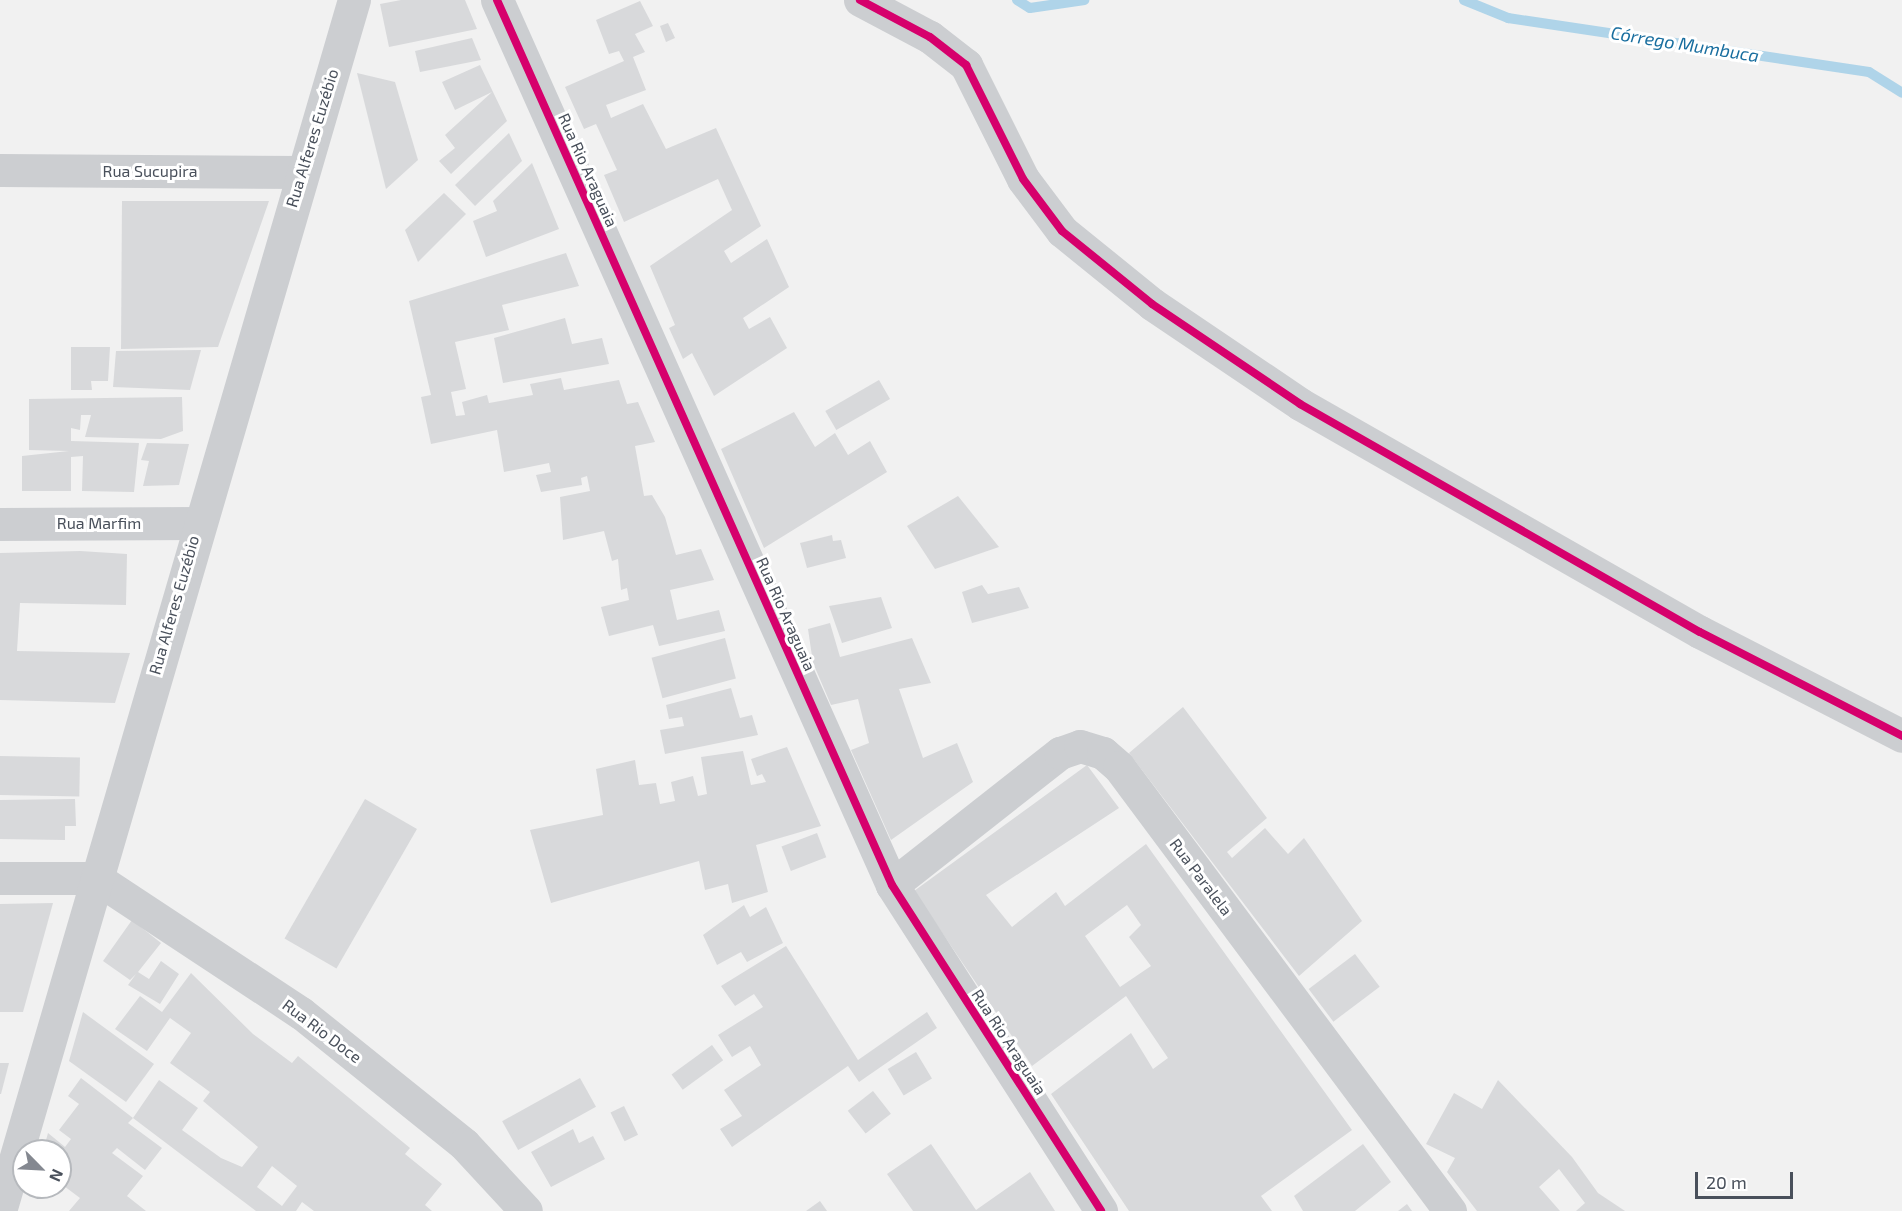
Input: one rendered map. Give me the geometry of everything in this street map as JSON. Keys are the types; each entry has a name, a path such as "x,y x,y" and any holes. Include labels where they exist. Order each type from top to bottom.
{"street":[{"name":"Rua Alferes Euzébio","path":"0,1211 198,523 354,0"},
{"name":"Rua Rio Araguaia","path":"497,0 892,885 1101,1211"},
{"path":"860,0 930,37 966,66 1023,179 1062,231 1152,304 1300,404 1700,632 1902,736"},
{"name":"Rua Sucupira","path":"0,170 301,172"},
{"name":"Rua Marfim","path":"0,524 198,523"},
{"name":"Rua Paralela","path":"892,885 1060,753 1080,746 1103,753 1119,767 1450,1211"},
{"path":"0,878 96,878"},
{"name":"Rua Rio Doce","path":"96,878 301,1013 464,1144 526,1211"}],"building":[{"path":"401,0 465,0 477,29 389,47 380,4"},
{"path":"640,1 653,26 635,34 645,52 633,57 646,90 606,105 611,118 643,104 666,149 716,128 761,226 724,251 731,263 767,239 789,287 743,318 749,329 770,317 787,348 714,396 692,353 683,359 669,328 675,325 650,266 732,210 718,179 624,222 604,175 617,170 596,124 584,129 565,87 624,61 619,51 609,54 596,20"},
{"path":"668,23 675,38 666,42 660,26"},
{"path":"472,38 481,60 420,72 415,51"},
{"path":"480,65 507,121 451,174 439,161 455,148 445,135 492,92 455,110 442,82"},
{"path":"357,73 395,82 418,160 386,189"},
{"path":"509,133 522,161 475,206 455,185"},
{"path":"532,163 559,229 486,257 473,221 497,211 493,201"},
{"path":"444,193 466,214 418,262 405,230"},
{"path":"122,201 269,201 218,347 121,349"},
{"path":"566,253 579,286 502,305 509,330 455,342 466,389 451,392 456,416 465,415 462,402 487,395 489,403 533,395 530,384 561,378 564,390 619,380 627,404 638,402 655,442 635,446 644,496 652,495 665,517 676,555 701,549 714,580 670,590 677,620 719,610 725,631 659,646 653,625 609,636 601,607 629,600 627,588 621,590 618,559 612,561 604,531 563,540 560,497 590,491 587,476 581,478 582,485 541,492 536,475 551,472 549,463 504,472 497,430 431,444 421,397 431,395 409,301"},
{"path":"565,318 572,344 602,338 609,364 503,383 494,338"},
{"path":"71,347 110,347 108,381 91,381 92,390 71,390"},
{"path":"201,350 190,390 113,387 116,351"},
{"path":"879,380 890,399 836,430 825,411"},
{"path":"182,397 183,431 161,439 85,437 91,415 81,415 80,430 71,428 71,441 139,443 134,492 82,491 83,456 71,457 71,491 22,491 22,456 69,451 29,450 29,399"},
{"path":"794,412 815,447 835,433 848,455 870,441 887,472 764,548 721,449"},
{"path":"147,443 189,444 179,485 143,486 149,461 141,460"},
{"path":"958,496 999,547 935,569 907,526"},
{"path":"832,535 833,541 841,540 846,558 807,568 800,543"},
{"path":"80,551 127,554 126,605 20,603 17,651 130,653 115,703 0,700 0,553"},
{"path":"982,585 988,594 1019,587 1029,608 972,623 962,592"},
{"path":"881,597 892,628 842,643 829,606"},
{"path":"830,623 840,657 912,638 931,683 899,689 923,758 957,743 973,782 891,840 851,750 869,743 858,699 831,705 813,663 808,629"},
{"path":"725,638 736,679 662,698 652,658"},
{"path":"731,688 740,718 752,715 758,735 665,754 660,730 684,726 682,717 669,719 666,705"},
{"path":"1183,707 1267,818 1227,852 1232,858 1265,828 1288,854 1304,838 1362,921 1299,976 1129,753"},
{"path":"787,747 821,826 756,845 768,892 732,903 728,884 705,890 699,861 551,903 530,830 603,815 596,769 635,760 639,785 656,783 660,804 675,801 671,782 693,776 698,796 707,794 701,757 743,751 751,785 766,782 762,774 757,776 751,759"},
{"path":"0,756 80,757 79,796 0,795"},
{"path":"1087,765 1119,808 986,895 1012,927 1056,892 1065,906 1146,844 1352,1130 1261,1196 1272,1211 1129,1211 1051,1094 1131,1033 1153,1069 1168,1058 1126,996 1032,1066 914,891","holes":["1127,905 1141,925 1129,937 1151,966 1120,987 1085,936"]},
{"path":"75,799 76,826 65,826 65,840 0,839 0,800"},
{"path":"365,799 417,829 336,968 284,938"},
{"path":"817,833 826,857 791,871 782,847"},
{"path":"53,903 23,1012 0,1012 0,904"},
{"path":"744,905 750,917 766,907 783,943 747,962 741,952 717,965 703,935"},
{"path":"132,920 161,943 138,972 149,979 161,961 179,974 160,1004 128,985 136,974 130,980 103,961"},
{"path":"786,946 858,1060 927,1012 937,1028 859,1082 848,1066 732,1147 720,1129 742,1116 724,1090 761,1065 750,1046 732,1057 718,1035 763,1007 754,994 735,1006 721,986"},
{"path":"1355,954 1380,987 1333,1022 1309,989"},
{"path":"191,973 253,1034 292,1063 298,1056 410,1148 405,1154 442,1184 425,1205 432,1211 314,1211 302,1202 296,1211 256,1211 133,1118 159,1080 198,1108 182,1130 221,1158 242,1167 258,1147 203,1101 210,1092 170,1063 191,1033 170,1018 147,1051 115,1029 140,996 162,1012","holes":["272,1166 297,1186 282,1206 257,1187"]},
{"path":"83,1012 154,1064 126,1102 69,1061"},
{"path":"712,1045 723,1060 683,1090 672,1074"},
{"path":"916,1052 932,1079 904,1096 888,1069"},
{"path":"0,1063 9,1063 1,1094 0,1094"},
{"path":"81,1078 133,1118 128,1123 162,1148 145,1170 117,1148 112,1153 143,1176 127,1196 146,1211 69,1211 80,1198 72,1192 72,1139 59,1130 79,1104 68,1096"},
{"path":"580,1078 596,1107 518,1150 502,1121"},
{"path":"1498,1080 1572,1157 1598,1193 1625,1211 1576,1211 1585,1203 1559,1169 1539,1187 1560,1211 1477,1211 1447,1172 1455,1158 1426,1144 1454,1093 1482,1109"},
{"path":"873,1091 891,1114 866,1134 848,1111"},
{"path":"624,1106 638,1135 625,1141 611,1113"},
{"path":"573,1129 579,1143 593,1136 605,1159 551,1187 531,1152"},
{"path":"48,1133 55,1139 46,1139"},
{"path":"931,1144 976,1210 1030,1172 1055,1211 913,1211 887,1174"},
{"path":"1363,1144 1391,1182 1355,1211 1303,1211 1294,1196"},
{"path":"820,1201 827,1211 806,1211"},
{"path":"1407,1204 1412,1211 1398,1211"}],"waterway":[{"name":"Córrego Mumbuca","path":"1017,0 1030,8 1084,0"},
{"name":"Córrego Mumbuca","path":"1464,0 1508,18 1869,72 1902,93"}],"cycle path":[{"path":"497,0 892,885 1101,1211"},
{"path":"860,0 930,37 966,65 1023,179 1062,231 1152,304 1300,404 1700,632 1902,736"}]}
